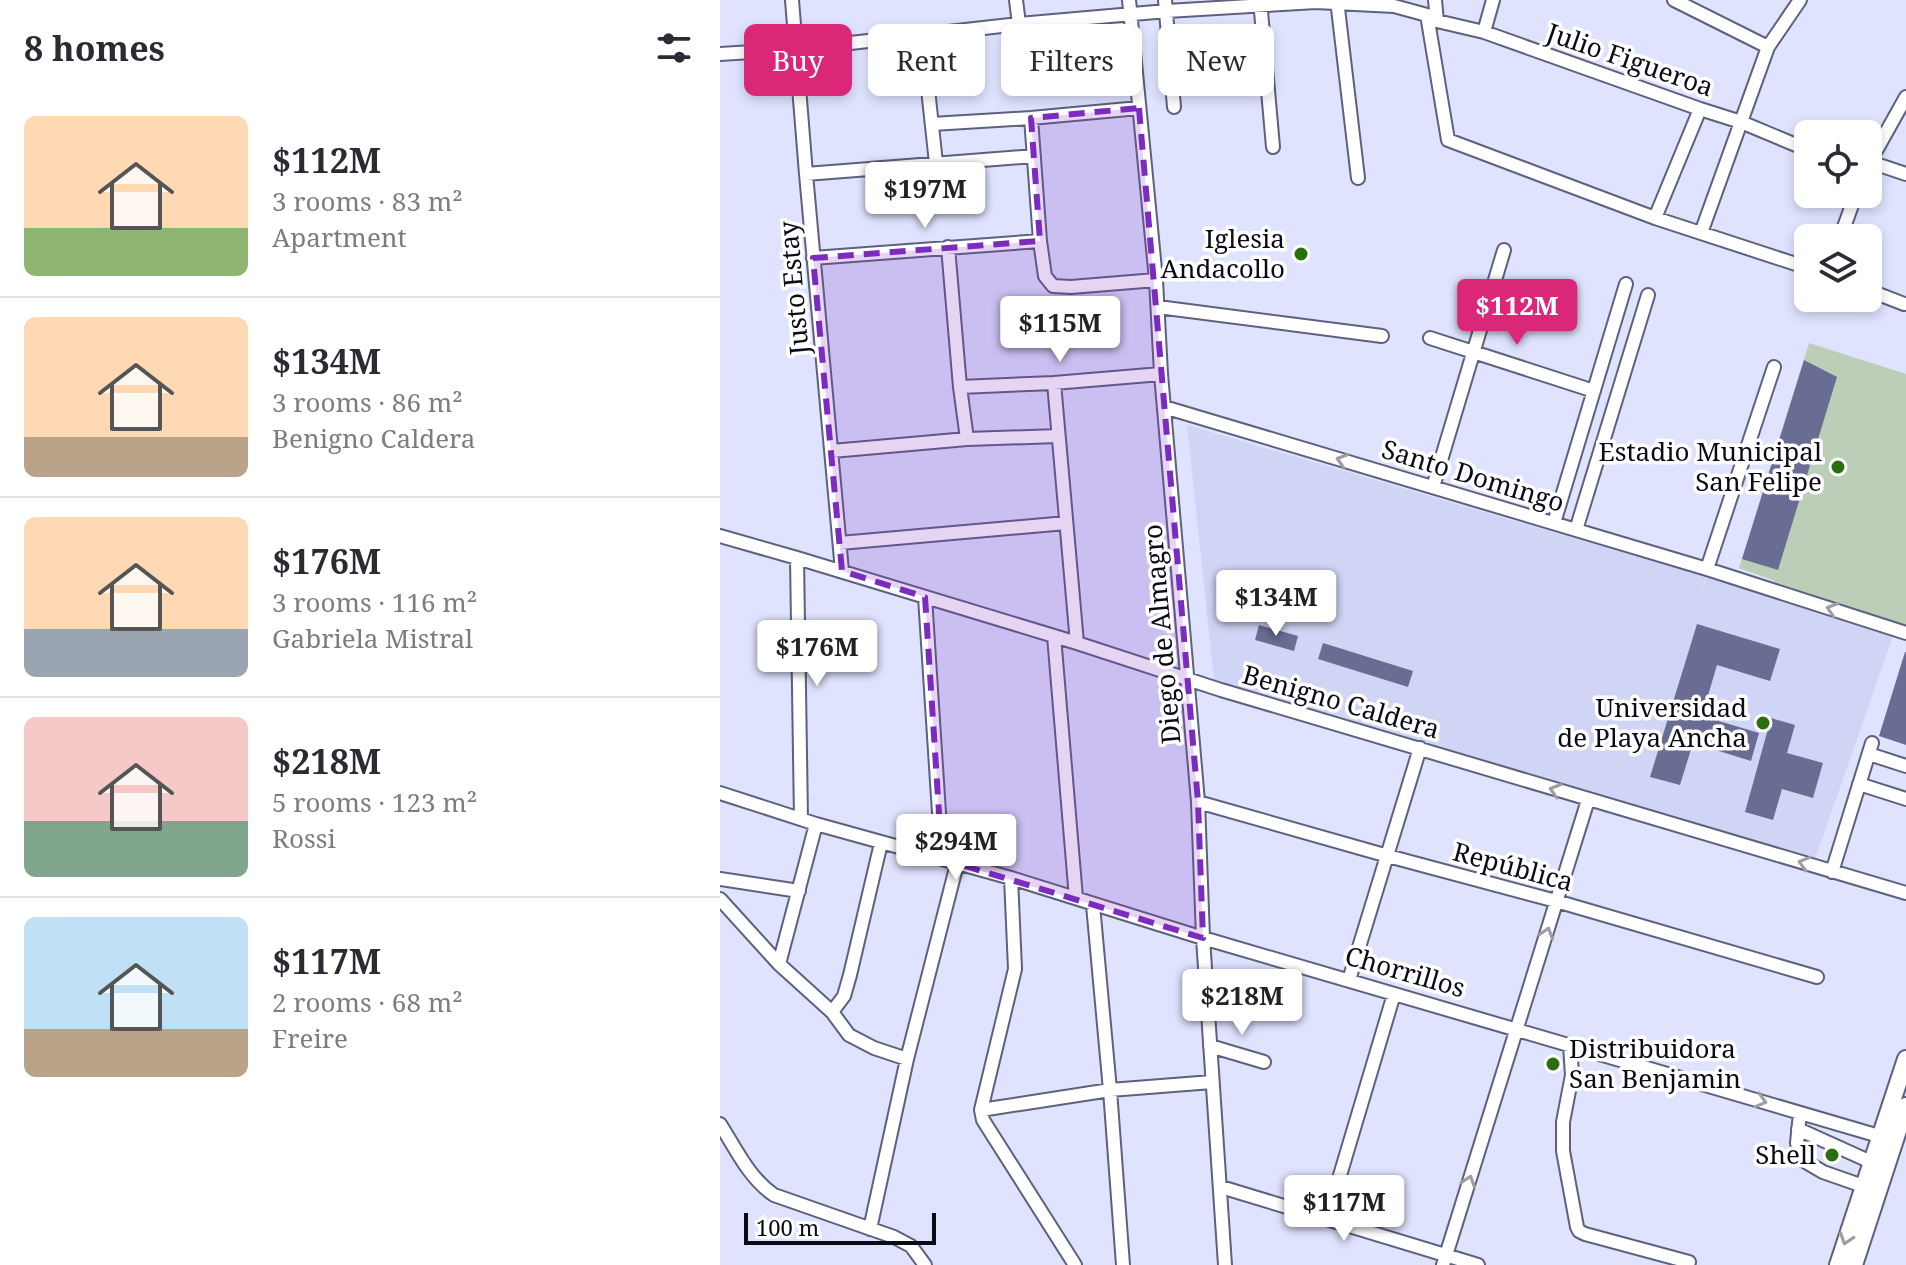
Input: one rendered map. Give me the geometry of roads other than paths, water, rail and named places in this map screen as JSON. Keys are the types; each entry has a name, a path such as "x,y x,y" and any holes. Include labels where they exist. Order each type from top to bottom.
{"main road":[{"path":"1838,1265 1871,1162 1893,1141 1906,1059"},
{"path":"1854,1265 1906,1106"}],"street":[{"name":"Justo Estay","path":"792,0 794,24"},
{"path":"1016,0 1019,24"},
{"name":"Diego de Almagro","path":"1129,0 1156,280 1161,374 1198,802 1203,938 1225,1265"},
{"path":"1435,0 1432,18 1448,140 1655,218 1794,263"},
{"path":"1484,32 1493,0"},
{"path":"1701,233 1768,47 1800,0"},
{"name":"Julio Figueroa","path":"1019,24 1131,15 1166,5 1337,1 1394,6 1484,32 1741,122 1794,144"},
{"path":"1337,1 1358,178"},
{"path":"1678,1 1768,47"},
{"path":"1260,2 1273,147"},
{"path":"1166,5 1174,107"},
{"name":"Julio Figueroa","path":"720,54 744,52"},
{"name":"Justo Estay","path":"800,96 842,571"},
{"path":"929,96 936,163"},
{"path":"1882,140 1906,97"},
{"path":"932,124 1139,108"},
{"path":"1655,218 1700,109"},
{"path":"1031,118 1045,276 1053,286 1071,287 1156,280"},
{"path":"806,174 1034,156"},
{"path":"1882,167 1906,174"},
{"path":"813,258 1040,241"},
{"path":"948,247 967,439"},
{"path":"1433,487 1504,250"},
{"path":"1554,523 1626,284"},
{"path":"1576,530 1648,295"},
{"path":"1882,295 1904,304"},
{"path":"1158,307 1382,336"},
{"path":"1430,338 1594,391"},
{"path":"1707,569 1774,367"},
{"path":"960,387 1161,374"},
{"path":"1054,383 1077,643"},
{"name":"Santo Domingo","path":"1164,407 1707,569 1906,633"},
{"path":"832,451 967,439 1058,436"},
{"path":"840,543 1066,523"},
{"name":"Benigno Caldera","path":"720,536 1077,643 1188,680 1906,893"},
{"path":"797,558 801,819"},
{"path":"925,597 942,859"},
{"path":"1054,636 1076,898"},
{"path":"1349,980 1420,748"},
{"path":"1832,872 1870,749 1906,766"},
{"path":"1859,784 1906,799"},
{"name":"Chorrillos","path":"720,793 816,824 1011,878 1203,938 1893,1141"},
{"path":"1444,1260 1588,800"},
{"name":"República","path":"1198,802 1817,977"},
{"path":"779,964 816,824"},
{"path":"832,1012 844,996 881,843"},
{"path":"870,1229 907,1059 957,864"},
{"path":"1011,878 1015,969 981,1110 983,1120 1075,1265"},
{"path":"720,879 799,891"},
{"path":"720,899 779,964 832,1012 849,1035 874,1048 907,1059"},
{"path":"1093,905 1123,1265"},
{"path":"1327,1219 1394,994"},
{"path":"1570,1045 1572,1075 1563,1122 1563,1151 1579,1231 1689,1262"},
{"path":"1210,1046 1264,1062"},
{"path":"981,1110 1110,1090 1212,1082"},
{"path":"1800,1113 1797,1143 1801,1159 1823,1172 1863,1186"},
{"path":"720,1124 762,1187 774,1195 894,1237 911,1246 925,1265"},
{"path":"1798,1129 1871,1162"},
{"path":"1221,1187 1327,1219 1444,1260 1478,1265"}],"place":[{"name":"Iglesia Andacollo","path":"1301,254"},
{"name":"Estadio Municipal San Felipe","path":"1838,467"},
{"name":"Universidad de Playa Ancha","path":"1763,723"},
{"name":"Distribuidora San Benjamin","path":"1553,1064"},
{"name":"Shell","path":"1832,1155"}]}
